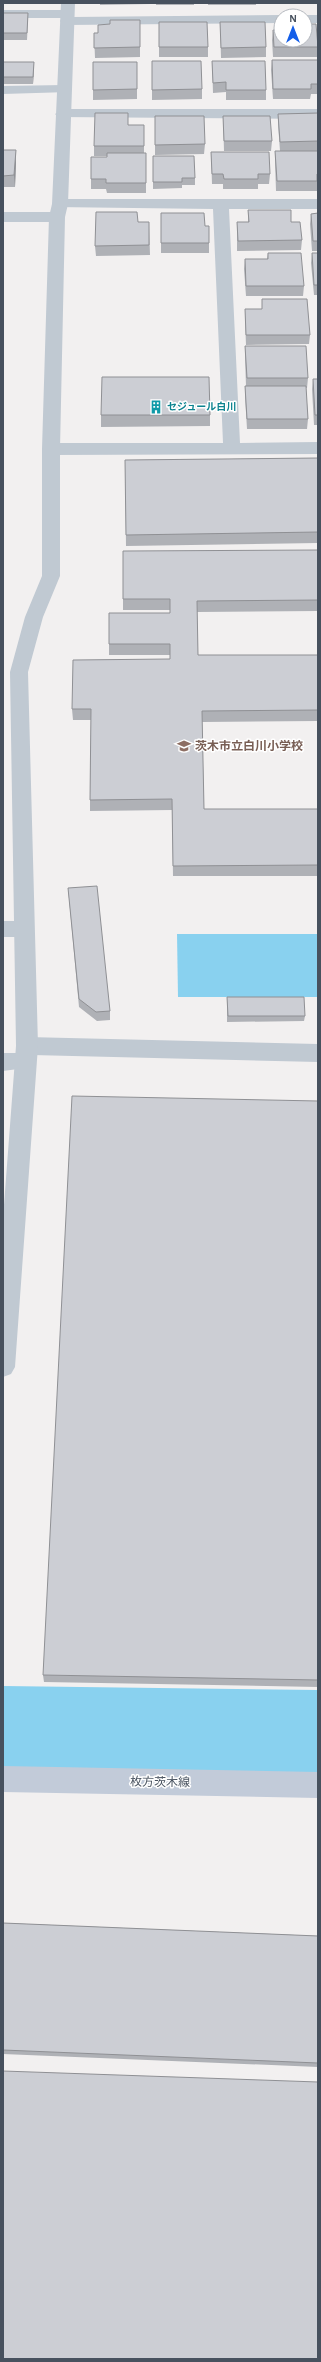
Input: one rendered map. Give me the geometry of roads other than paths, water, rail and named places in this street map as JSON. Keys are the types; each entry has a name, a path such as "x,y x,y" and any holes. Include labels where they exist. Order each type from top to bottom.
{"main road":[{"name":"枚方茨木線","path":"3,1779 318,1786"}],"street":[{"path":"3,14 67,13 273,19"},
{"path":"3,1367 26,1054 19,672 34,617 51,576 51,449 58,210 67,13"},
{"path":"63,114 318,114"},
{"path":"221,204 232,448"},
{"path":"3,217 58,210 221,204 318,204"},
{"path":"51,449 318,448"},
{"path":"3,929 24,929"},
{"path":"3,1062 26,1054 318,1053"}],"lane":[{"path":"3,90 64,89"}],"water":[{"path":"177,934 318,934 318,997 178,997"}],"waterway":[{"path":"3,1731 318,1735"}],"place":[{"name":"セジュール白川","path":"156,407"},
{"name":"茨木市立白川小学校","path":"184,746"}]}
